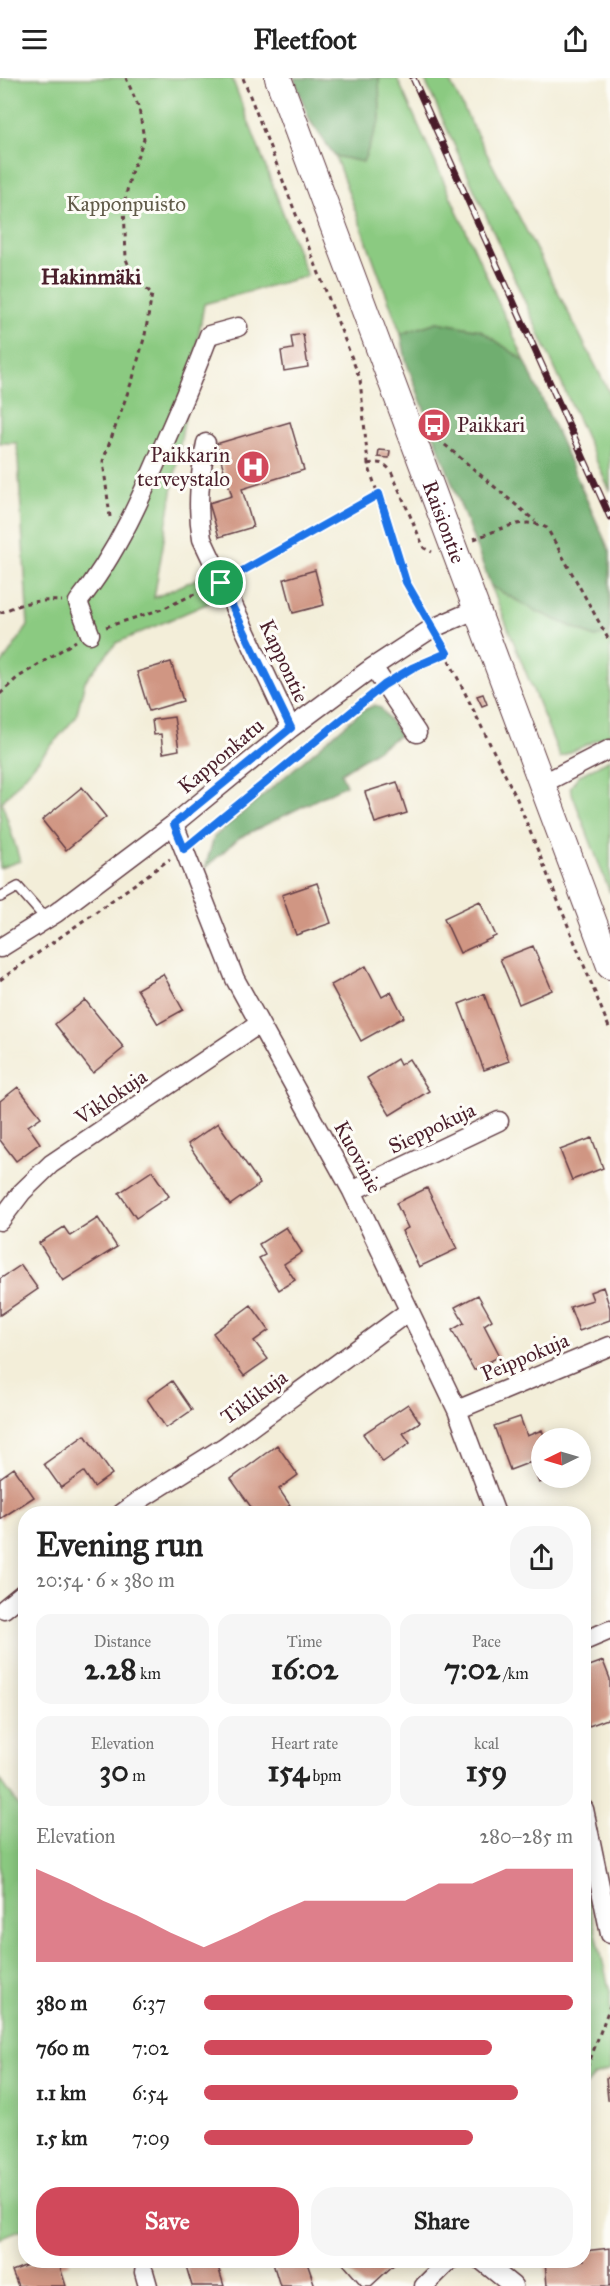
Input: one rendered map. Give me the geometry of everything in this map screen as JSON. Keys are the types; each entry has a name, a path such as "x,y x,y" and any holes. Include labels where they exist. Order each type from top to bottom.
{"main road":[{"name":"Raisiontie","path":"278,78 610,966"}],"street":[{"path":"90,634 78,602 96,579 150,477 191,384 209,335 238,327"},
{"name":"Kappontie","path":"206,443 198,485 198,513 202,539 291,728"},
{"name":"Kapponkatu","path":"0,948 46,919 174,824 291,728 373,667 431,629 477,609"},
{"path":"373,667 417,734"},
{"path":"542,784 610,749"},
{"name":"Kuovinie","path":"174,824 235,979 352,1191 457,1410 493,1506"},
{"name":"Viklokuja","path":"0,1221 22,1192 51,1164 259,1024"},
{"name":"Sieppokuja","path":"352,1191 499,1121"},
{"name":"Tiklikuja","path":"132,1506 224,1447 409,1311"},
{"name":"Peippokuja","path":"457,1410 610,1346"},
{"path":"4,1609 18,1598"},
{"path":"591,1638 610,1630"},
{"path":"591,1843 610,1934"},
{"path":"424,2286 442,2268"},
{"path":"491,2268 513,2286"}],"lane":[{"path":"0,897 18,887 46,919"}],"path":[{"path":"114,547 103,461 133,378 145,335 152,294 132,274 126,259 124,204 131,173 144,139 139,108 126,78"},
{"path":"243,78 360,379 368,464 406,582 431,629 447,653 517,799 610,1030"},
{"path":"438,439 547,528 610,642"},
{"path":"368,464 379,462 386,464 424,548 432,552 439,550"},
{"path":"0,694 17,678 90,634 128,618 162,609 221,583 379,494"},
{"path":"474,538 526,521 537,522"},
{"path":"0,613 37,600 78,602"},
{"path":"0,980 184,849 384,685 412,668 447,653"},
{"path":"591,2057 610,2006"}],"green space":[{"name":"Kapponpuisto","path":"0,78 232,78 307,276 204,304 154,598 216,570 227,595 116,643 85,681 76,717 2,802 20,861 0,868 0,666 28,626 17,443 0,443"},
{"path":"294,78 379,78 380,119 363,162 335,156 310,121"},
{"path":"379,78 397,78 525,361 480,330 437,322 401,334 335,156 363,162 380,119"},
{"path":"424,78 448,78 610,394 610,491"},
{"path":"437,322 480,330 525,361 610,552 610,633 595,637 536,611 491,586 406,361 401,334"},
{"path":"491,586 536,611 595,637 610,633 610,734 560,757"},
{"path":"375,705 381,708 400,735 341,773 346,785 239,838 205,868 214,837 363,710"},
{"path":"610,759 610,893 570,788 578,776"},
{"path":"0,1779 18,1805 18,2231 0,2238"},
{"path":"591,1912 610,1992 610,2070 594,2076 591,2080"}],"building":[{"path":"303,334 308,367 284,371 281,351 293,349 291,336"},
{"path":"290,422 304,470 242,489 253,527 219,537 209,503 232,496 216,444"},
{"path":"379,450 390,451 389,458 378,457"},
{"path":"315,570 324,605 293,613 284,579"},
{"path":"171,662 183,701 149,711 137,672"},
{"path":"483,694 487,704 482,706 477,696"},
{"path":"174,717 179,750 163,753 161,734 154,735 152,720"},
{"path":"397,782 407,813 375,823 365,792"},
{"path":"82,787 106,817 66,850 42,820"},
{"path":"317,883 331,923 296,935 282,895"},
{"path":"480,901 496,936 460,953 444,918"},
{"path":"533,946 552,990 519,1004 500,959"},
{"path":"366,966 382,997 391,992 404,1017 361,1041 331,985"},
{"path":"163,974 183,1010 158,1024 137,989"},
{"path":"484,994 509,1061 484,1070 459,1004"},
{"path":"85,1000 124,1048 93,1073 55,1024"},
{"path":"397,1059 400,1065 409,1059 429,1091 390,1115 367,1078"},
{"path":"18,1087 41,1117 28,1126 40,1143 16,1161 0,1140 0,1101"},
{"path":"218,1123 260,1184 230,1205 188,1144"},
{"path":"592,1138 603,1168 572,1180 560,1150"},
{"path":"152,1171 169,1196 136,1218 119,1193"},
{"path":"427,1188 457,1249 419,1267 402,1231 408,1228 396,1203"},
{"path":"98,1218 117,1247 63,1281 39,1243 64,1227 70,1236"},
{"path":"286,1227 302,1252 284,1264 295,1280 279,1290 259,1258 265,1255 259,1244"},
{"path":"21,1265 38,1289 0,1315 0,1279"},
{"path":"603,1287 610,1308 610,1320 579,1331 570,1307 593,1300 590,1292"},
{"path":"478,1295 492,1320 484,1325 500,1356 474,1370 452,1330 464,1323 455,1307"},
{"path":"251,1305 269,1330 254,1341 268,1359 244,1376 213,1333"},
{"path":"172,1381 192,1410 166,1428 147,1399"},
{"path":"408,1404 420,1422 403,1433 410,1443 383,1462 363,1434"},
{"path":"520,1417 527,1436 531,1434 531,1462 510,1470 494,1426"},
{"path":"85,1435 112,1474 94,1487 84,1472 61,1488 44,1464"},
{"path":"277,1445 298,1475 279,1489 289,1506 250,1506 231,1479"},
{"path":"14,1468 34,1497 0,1519 0,1478"},
{"path":"603,1661 610,1679 610,1718 591,1725 591,1665"},
{"path":"606,2078 610,2078 610,2100 608,2100"},
{"path":"610,2248 610,2286 547,2286 546,2268 591,2268 591,2250"},
{"path":"20,2268 60,2268 66,2286 18,2286 12,2271"},
{"path":"187,2268 218,2268 224,2286 192,2286"},
{"path":"274,2268 309,2268 315,2286 280,2286"},
{"path":"346,2268 390,2268 371,2286 362,2286"}],"railway":[{"path":"413,78 610,517"}],"place":[{"name":"Paikkari","path":"434,425"},
{"name":"Paikkarin terveystalo","path":"253,467"}],"district":[{"name":"Hakinmäki","path":"91,276"}],"route":[{"path":"379,494 406,582 431,629 447,653 412,668 384,685 184,849 174,824 291,728 221,583 379,494"}]}
